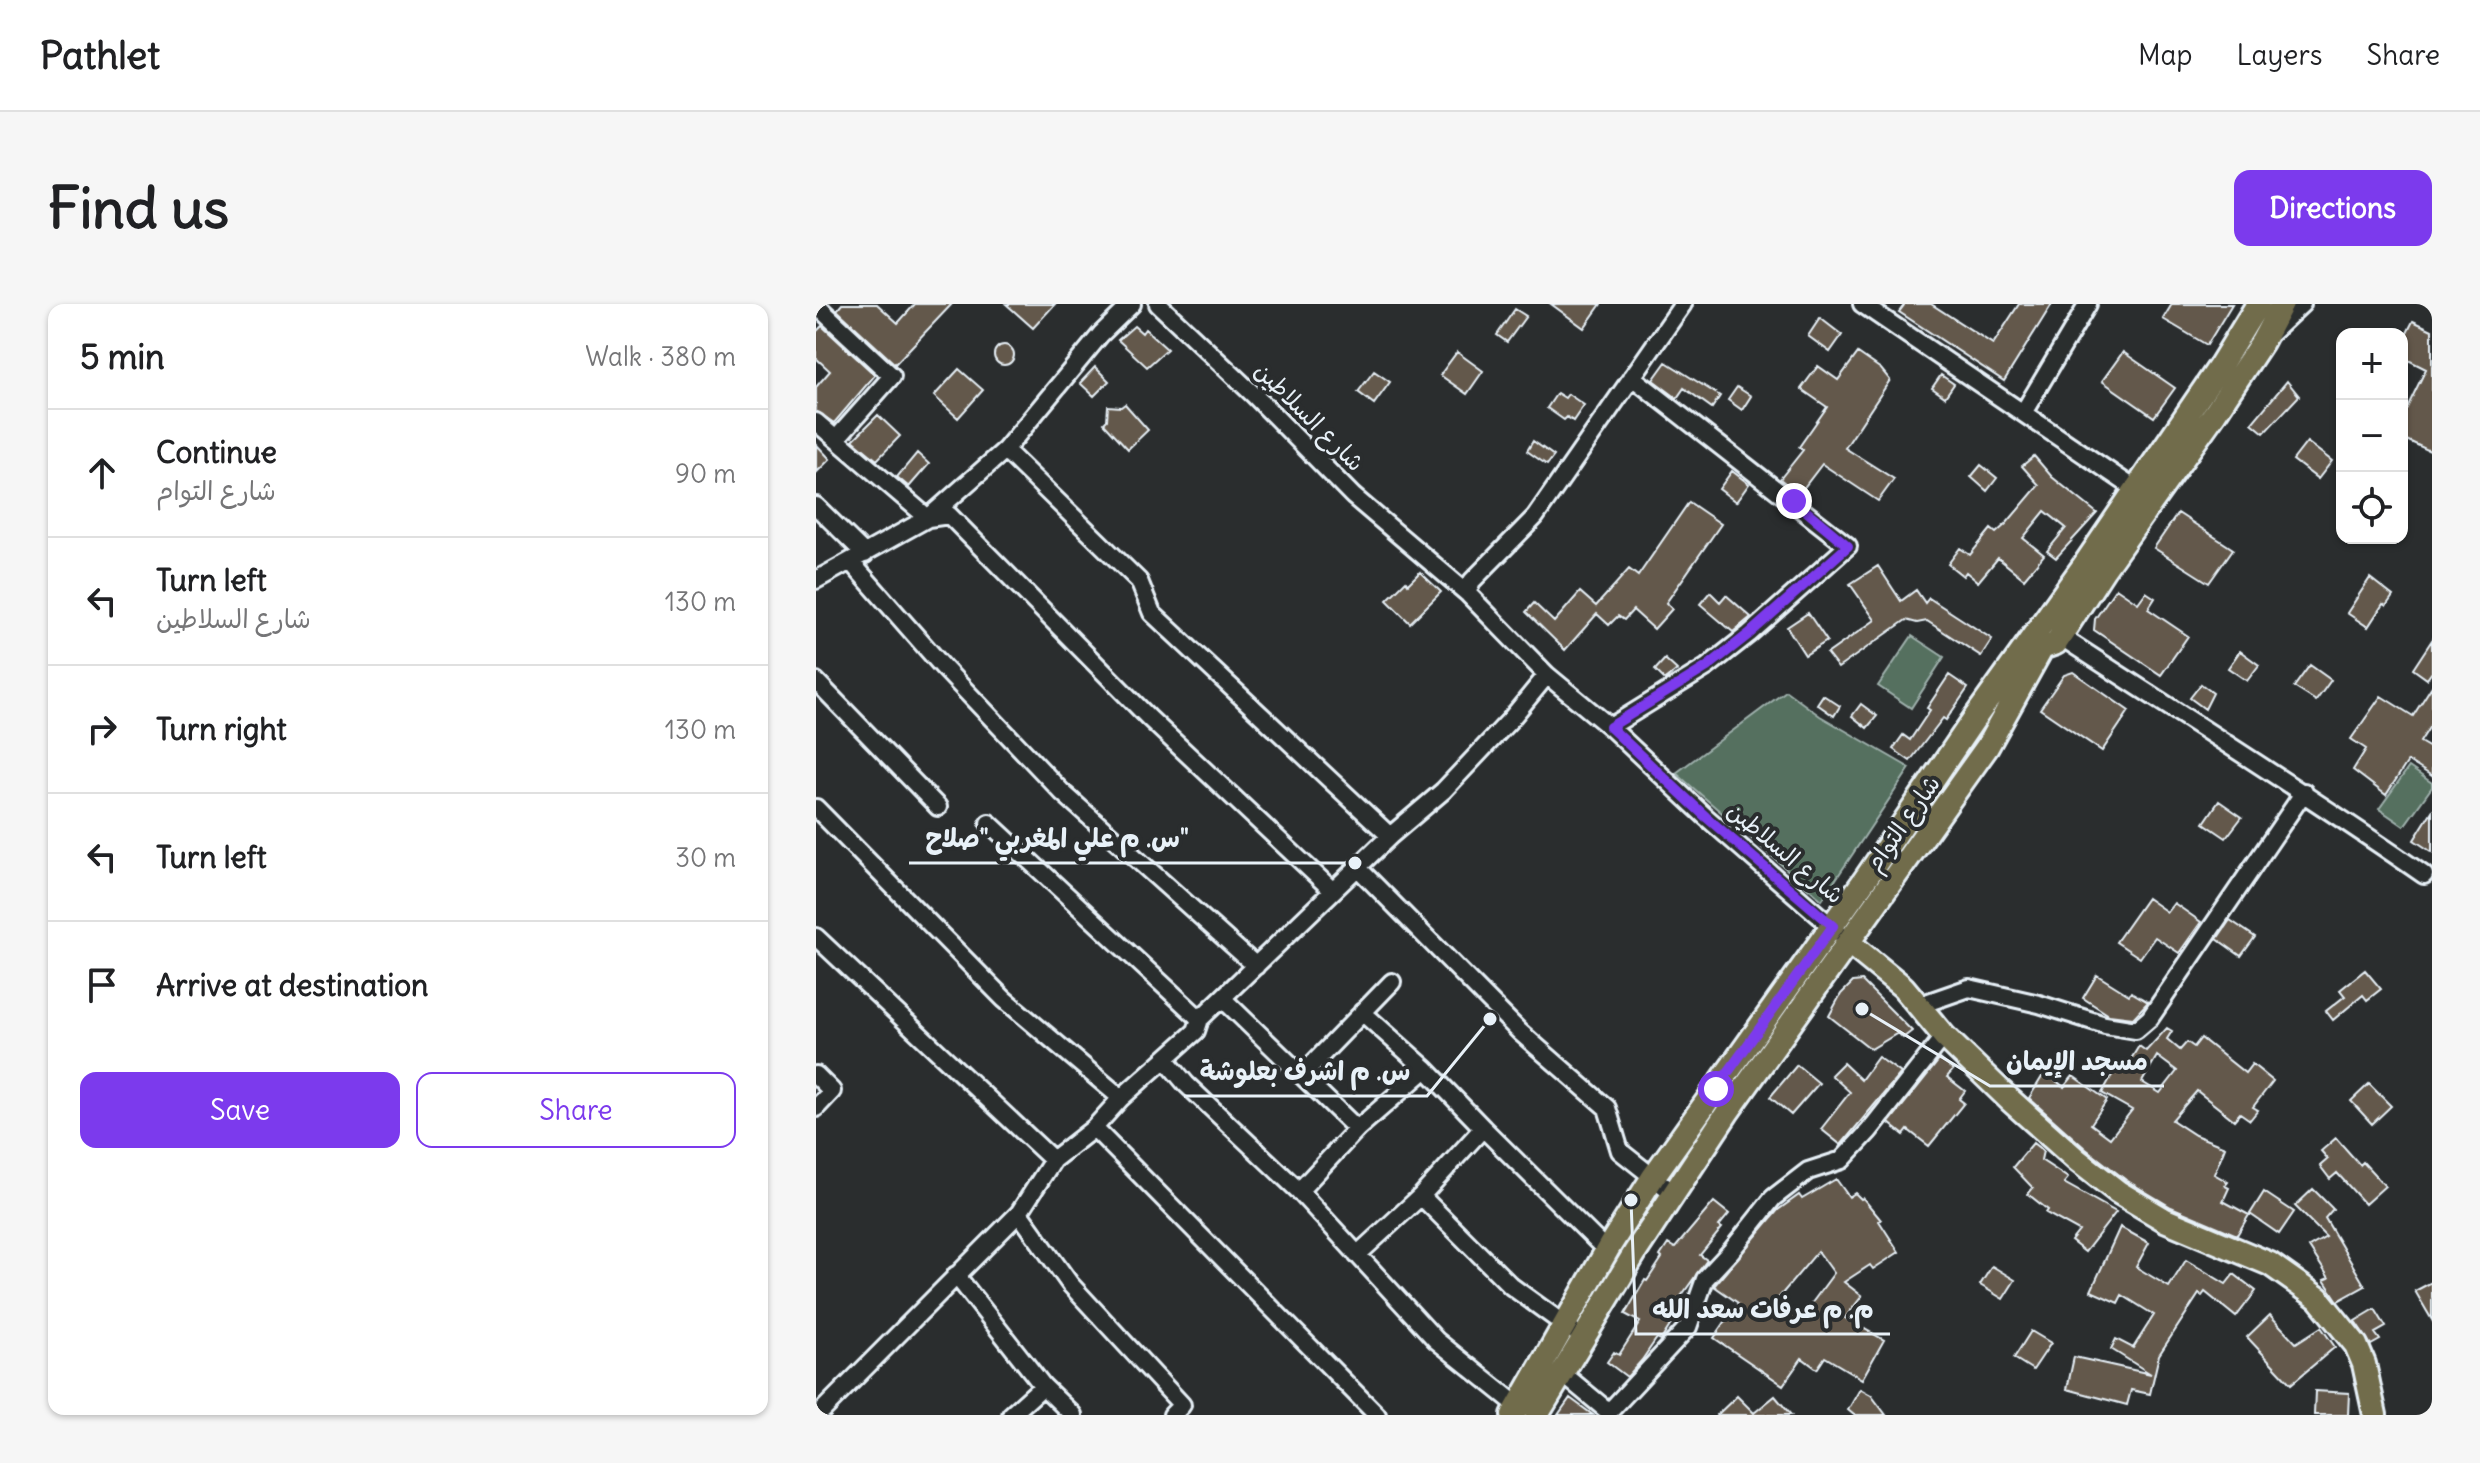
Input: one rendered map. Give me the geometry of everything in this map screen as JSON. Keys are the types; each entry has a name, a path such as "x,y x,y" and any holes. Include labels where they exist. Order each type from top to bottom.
{"main road":[{"name":"شارع التوام","path":"1522,1412 1573,1331 1987,747 2042,648 2056,643 2258,304"},
{"name":"شارع التوام","path":"1522,1412 1562,1373 1573,1331 1607,1251 1653,1177 2144,495 2262,342 2282,304"},
{"name":"شارع السلاطين","path":"1849,943 1884,970 1920,1005 1944,1036 2067,1152 2118,1192 2165,1220 2270,1264 2318,1298 2356,1345 2364,1364 2375,1415"}],"street":[{"path":"816,580 928,518 1005,450 1101,334 1132,304"},
{"name":"شارع السلاطين","path":"1158,304 1254,395 1353,496 1467,593 1547,675 1610,727 1706,817 1849,943"},
{"path":"1467,593 1472,581 1535,517 1683,304"},
{"path":"1862,304 2144,495"},
{"path":"2023,413 2088,304"},
{"path":"2262,342 2302,304"},
{"path":"816,305 892,376 836,439"},
{"path":"1610,727 1707,667 1848,546 1632,377"},
{"path":"816,422 928,518 949,515 1149,718 1333,891"},
{"path":"1005,450 1139,581 1152,613 1390,836"},
{"path":"816,506 943,667 1062,792 1256,966"},
{"path":"2060,636 2229,747 2304,792 2424,875"},
{"path":"818,1415 1019,1213 1053,1160 1094,1128 1121,1098 1196,1031 1200,1019 1390,836 1443,791 1547,675"},
{"path":"816,681 938,807"},
{"path":"1920,1005 1969,988 2039,1004 2105,1025 2136,1030 2150,1018 2304,792"},
{"path":"816,808 1004,999 1121,1098"},
{"path":"989,823 1200,1019"},
{"path":"1358,868 1520,1032 1607,1108 1620,1151 1673,1193"},
{"path":"816,937 1053,1160"},
{"path":"1302,1075 1392,982"},
{"path":"1222,998 1357,1129"},
{"path":"1362,1012 1426,1069 1607,1251"},
{"path":"1562,1373 1609,1412 1688,1327 1705,1279 1773,1198 1808,1171 1842,1160 1869,1131 1944,1036"},
{"path":"1165,1059 1186,1084 1299,1191 1436,1340 1522,1412"},
{"path":"1299,1191 1357,1129 1426,1069"},
{"path":"816,1075 832,1091 816,1108"},
{"path":"1094,1128 1377,1415"},
{"path":"1357,1255 1421,1196 1483,1128"},
{"path":"1421,1196 1511,1286 1573,1331"},
{"path":"1019,1213 1070,1284 1182,1405 1172,1415"},
{"path":"956,1275 1043,1386 1073,1415"},
{"path":"1011,1415 1043,1386"}],"green space":[{"path":"1912,636 1944,657 1911,708 1878,686"},
{"path":"1786,691 1820,716 1910,768 1822,900 1676,773"},
{"path":"2409,767 2432,783 2432,787 2404,826 2379,809"}],"building":[{"path":"842,304 877,304 898,323 915,304 952,304 895,364 837,310"},
{"path":"1006,304 1055,304 1033,328"},
{"path":"1551,304 1601,304 1584,328"},
{"path":"1905,304 1931,304 1993,344 2019,304 2052,304 2004,381 1899,312"},
{"path":"2172,304 2232,304 2207,345 2163,319"},
{"path":"1515,309 1526,316 1507,342 1497,335"},
{"path":"1820,318 1842,335 1830,352 1808,336"},
{"path":"2413,321 2432,330 2432,452 2408,441 2408,406 2426,369 2408,360 2408,331"},
{"path":"822,326 875,375 834,423 816,411 816,387 830,371 816,358 816,332"},
{"path":"1134,326 1142,333 1145,329 1167,349 1147,367 1118,340"},
{"path":"1004,345 1011,348 1014,355 1011,362 1004,365 997,362 994,355 997,348"},
{"path":"1457,352 1483,371 1467,394 1440,375"},
{"path":"2123,352 2175,388 2154,417 2102,381"},
{"path":"1858,353 1881,369 1890,380 1845,448 1894,479 1878,501 1822,464 1799,494 1780,479 1803,450 1799,447 1827,407 1801,389 1818,366 1838,380"},
{"path":"1666,362 1720,396 1712,408 1684,388 1677,398 1653,380"},
{"path":"1095,367 1109,381 1094,396 1080,383"},
{"path":"959,369 983,390 958,418 934,396"},
{"path":"1374,371 1390,382 1374,404 1358,392"},
{"path":"1941,375 1954,384 1945,397 1932,388"},
{"path":"2287,381 2299,396 2264,433 2252,423"},
{"path":"1737,387 1751,396 1742,410 1728,400"},
{"path":"1557,393 1565,398 1568,394 1584,405 1573,421 1567,417 1564,420 1547,408"},
{"path":"1125,404 1148,430 1128,449 1104,423 1108,406 1121,407"},
{"path":"878,415 900,436 877,460 853,440"},
{"path":"1533,441 1554,456 1547,465 1527,451"},
{"path":"2307,442 2332,461 2318,479 2293,460"},
{"path":"816,444 830,459 816,473"},
{"path":"917,453 929,464 909,487 897,477"},
{"path":"2034,456 2052,477 2097,513 2056,558 2047,551 2066,528 2045,511 2023,538 2044,555 2024,579 1998,558 1978,582 1966,572 1963,576 1948,564 1960,548 1970,555 1991,529 1996,533 2006,524 2039,485 2022,466"},
{"path":"1981,465 1997,478 1987,491 1971,477"},
{"path":"1732,471 1749,484 1736,502 1719,489"},
{"path":"1689,502 1721,524 1666,603 1672,609 1654,629 1633,610 1624,620 1618,616 1609,625 1597,614 1565,650 1526,612 1534,603 1554,622 1580,592 1596,606 1629,569 1638,576"},
{"path":"2178,513 2233,549 2209,583 2154,548"},
{"path":"1878,566 1901,601 1916,590 1925,603 1929,598 1992,639 1981,656 1927,621 1917,623 1906,620 1838,668 1827,654 1875,620 1850,584"},
{"path":"1420,572 1441,592 1410,623 1387,600"},
{"path":"2370,578 2393,596 2386,606 2383,604 2368,627 2347,613"},
{"path":"2116,588 2138,603 2146,592 2155,598 2148,609 2188,636 2161,675 2094,630 2095,619"},
{"path":"1710,592 1720,602 1726,595 1751,617 1733,632 1700,604"},
{"path":"1808,613 1827,641 1805,655 1787,627"},
{"path":"2432,640 2432,672 2427,679 2413,669"},
{"path":"2240,651 2259,665 2247,681 2228,668"},
{"path":"1665,659 1677,670 1665,680 1655,670"},
{"path":"2310,665 2331,680 2316,701 2294,687"},
{"path":"2073,672 2129,711 2102,751 2040,709 2064,675"},
{"path":"1949,675 1968,688 1946,720 1943,718 1910,761 1893,749 1903,735 1910,740"},
{"path":"2201,684 2213,693 2205,709 2190,698"},
{"path":"2432,686 2432,723 2420,742 2432,749 2432,776 2408,761 2386,795 2353,770 2366,749 2351,739 2381,696 2413,716"},
{"path":"1823,695 1840,706 1834,716 1817,704"},
{"path":"1861,704 1877,716 1867,728 1852,716"},
{"path":"2219,801 2242,817 2226,838 2204,823"},
{"path":"2432,811 2432,852 2414,840"},
{"path":"2147,898 2167,912 2174,903 2201,922 2179,953 2155,937 2140,958 2116,942"},
{"path":"2230,920 2255,937 2241,956 2217,939"},
{"path":"2365,970 2381,989 2367,1000 2363,995 2333,1020 2326,1011 2345,996 2340,990"},
{"path":"2097,975 2129,995 2131,992 2148,1002 2133,1018 2109,1015 2083,998"},
{"path":"1862,981 1912,1031 1903,1038 1898,1033 1871,1049 1829,1016 1841,994 1853,982"},
{"path":"2167,1028 2172,1031 2167,1039 2180,1050 2187,1042 2194,1047 2201,1038 2245,1073 2252,1064 2273,1081 2253,1107 2258,1110 2250,1120 2240,1113 2234,1120 2197,1091 2172,1120 2195,1135 2225,1147 2214,1174 2228,1182 2225,1186 2229,1188 2223,1201 2249,1215 2237,1235 2171,1207 2126,1180 2029,1098 2045,1072 2064,1087 2073,1076 2107,1100 2091,1124 2110,1138 2132,1110 2102,1093 2116,1068 2123,1072 2139,1046 2146,1051","holes":["2157,1056 2177,1071 2160,1093 2142,1082"]},
{"path":"1878,1057 1901,1073 1841,1145 1821,1129 1850,1092 1831,1075 1843,1063 1861,1080"},
{"path":"1940,1059 1953,1070 1947,1077 1965,1091 1959,1099 1964,1103 1929,1146 1908,1130 1904,1135 1889,1123"},
{"path":"1797,1065 1819,1083 1791,1115 1770,1097"},
{"path":"2369,1084 2391,1106 2372,1124 2351,1101"},
{"path":"2336,1138 2360,1165 2363,1162 2385,1186 2365,1204 2337,1173 2330,1179 2320,1166 2328,1159 2321,1151"},
{"path":"2033,1143 2043,1151 2041,1160 2068,1178 2064,1183 2116,1212 2085,1252 2071,1241 2079,1231 2046,1213 2048,1210 2028,1194 2033,1188 2013,1167"},
{"path":"1836,1179 1849,1197 1855,1193 1863,1198 1881,1220 1899,1252 1873,1269 1870,1265 1844,1282 1862,1296 1845,1318 1884,1340 1862,1379 1825,1357 1817,1369 1802,1358 1783,1385 1714,1338 1738,1303 1714,1286 1778,1210 1799,1195 1802,1199","holes":["1818,1251 1834,1273 1800,1319 1775,1302"]},
{"path":"2313,1189 2333,1209 2325,1218 2365,1286 2338,1301 2324,1280 2329,1278 2309,1247 2326,1237 2295,1206"},
{"path":"2264,1192 2294,1212 2279,1234 2250,1214"},
{"path":"1714,1202 1729,1214 1700,1255 1707,1260 1667,1316 1673,1321 1661,1340 1657,1338 1627,1377 1607,1362 1614,1352 1619,1355 1640,1322 1625,1314 1668,1244 1675,1248"},
{"path":"2120,1227 2149,1243 2136,1267 2169,1287 2186,1260 2226,1284 2234,1274 2256,1291 2236,1317 2205,1292 2202,1296 2199,1294 2159,1355 2150,1394 2131,1390 2127,1405 2067,1389 2074,1357 2151,1374 2111,1349 2116,1339 2133,1348 2154,1315 2122,1295 2118,1303 2091,1291"},
{"path":"1992,1266 2015,1280 2003,1299 1980,1285"},
{"path":"2432,1282 2432,1320 2415,1291"},
{"path":"2375,1309 2386,1327 2375,1333 2380,1340 2371,1345 2355,1321"},
{"path":"2270,1315 2296,1343 2321,1327 2335,1347 2291,1384 2247,1337"},
{"path":"2031,1331 2051,1343 2033,1370 2014,1358"},
{"path":"1860,1389 1871,1395 1886,1415 1854,1415 1848,1410"},
{"path":"2315,1391 2349,1393 2348,1415 2314,1415"},
{"path":"1737,1396 1754,1413 1775,1396 1791,1415 1717,1415"},
{"path":"1570,1398 1593,1415 1558,1415"}],"place":[{"name":"س. م علي المغربي \"صلاح\"","path":"1355,863"},
{"name":"مسجد الإيمان","path":"1862,1009"},
{"name":"س. م اشرف بعلوشة","path":"1490,1019"},
{"name":"م. م عرفات سعد الله","path":"1631,1200"}],"route":[{"path":"1716,1089 1833,926 1706,817 1610,727 1707,667 1848,546 1794,501"}]}
